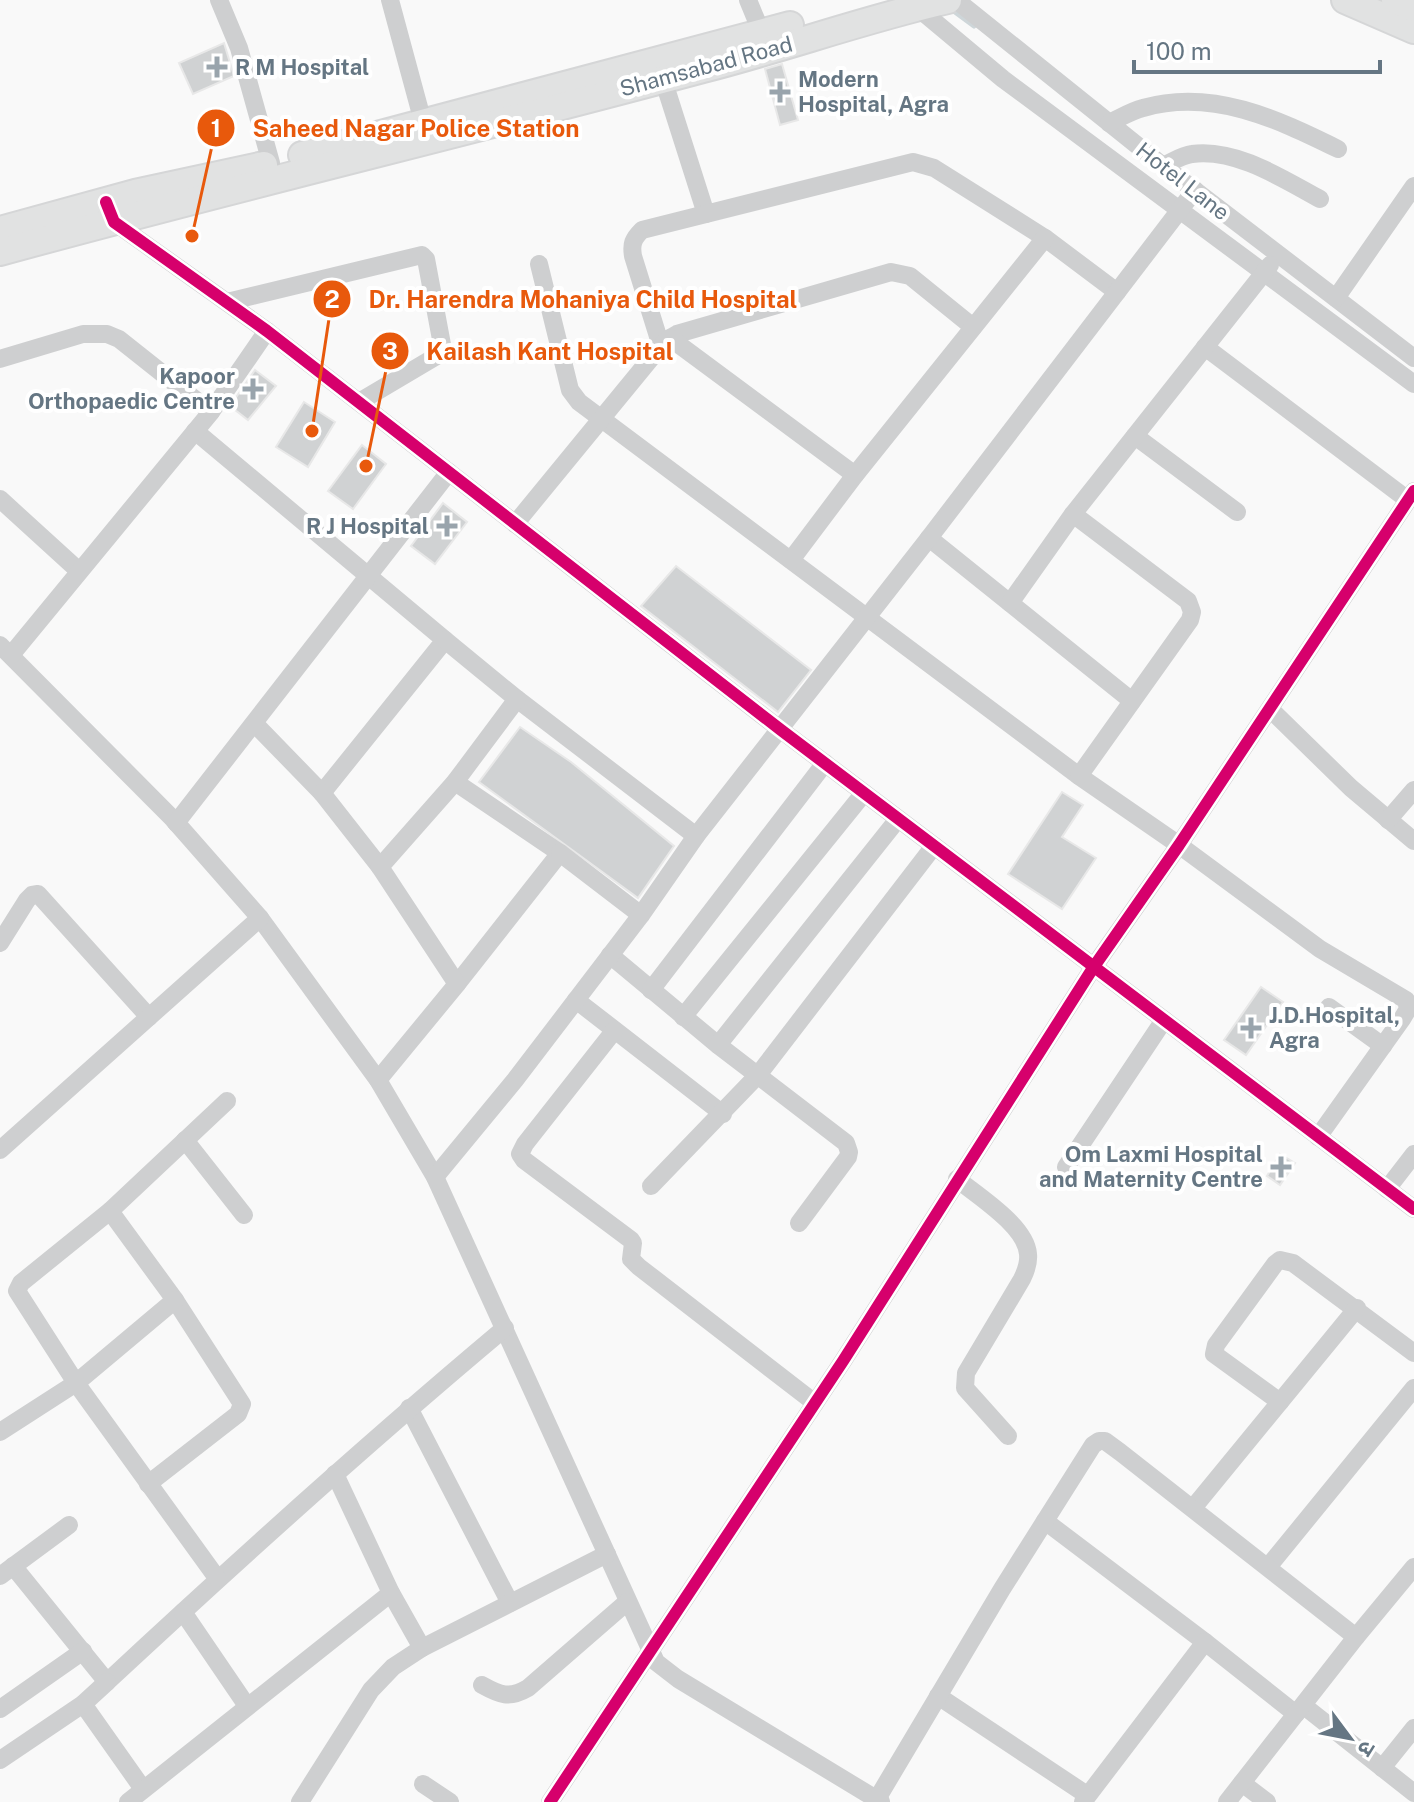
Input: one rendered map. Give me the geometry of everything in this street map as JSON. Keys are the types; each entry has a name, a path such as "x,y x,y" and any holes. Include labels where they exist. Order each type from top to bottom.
{"main road":[{"name":"Shamsabad Road","path":"0,252 110,212 271,163 762,34 878,0"},
{"name":"Shamsabad Road","path":"0,230 110,212 663,79 916,4 948,0"},
{"path":"1345,0 1414,30"},
{"path":"1395,0 1414,8"}],"street":[{"path":"219,0 239,48 271,163"},
{"path":"390,0 423,122"},
{"path":"748,0 762,34"},
{"name":"Hotel Lane","path":"956,0 1163,166 1187,201"},
{"path":"916,4 1003,79 1187,201 1270,264 1414,384"},
{"path":"663,79 706,214"},
{"path":"1109,123 1142,108 1179,101 1223,104 1298,129 1338,149"},
{"path":"1163,166 1190,154 1225,155 1320,199"},
{"path":"855,475 665,342 631,246 642,230 913,162 934,168 1045,238 1117,292"},
{"path":"1336,298 1414,186"},
{"path":"435,1177 515,1080 641,915 696,836 781,730 1187,201"},
{"path":"110,212 781,730 1414,1209"},
{"path":"791,560 1045,238"},
{"path":"227,302 422,255 426,259 443,350 359,402"},
{"path":"539,264 570,390 579,402 1079,776 1320,949 1406,1000 1408,1009 1318,1137"},
{"path":"1270,264 1336,298 1414,358"},
{"path":"1010,603 1073,514 1270,264"},
{"path":"515,524 665,342 707,325 891,272 910,276 973,327"},
{"path":"267,331 211,412 79,571 5,650 176,823 260,918 378,1080 435,1177 656,1662 678,1679 879,1801 938,1696 1045,1521 1093,1445 1099,1441 1111,1445 1356,1637"},
{"path":"0,359 83,334 107,334 119,339 211,412"},
{"path":"560,1799 651,1652 815,1403 1093,968 1179,845 1411,495 1205,347"},
{"path":"195,431 517,699 696,836"},
{"path":"1135,436 1237,512"},
{"path":"176,823 449,472"},
{"path":"0,499 79,571"},
{"path":"1073,514 1192,606 1190,620 1079,776"},
{"path":"929,538 1132,701"},
{"path":"322,793 445,640"},
{"path":"380,867 455,782 517,699"},
{"path":"1270,709 1414,841"},
{"path":"255,724 322,793 380,867 457,984"},
{"path":"651,990 825,763"},
{"path":"455,782 560,853 641,915"},
{"path":"1388,820 1414,790"},
{"path":"683,1017 864,793"},
{"path":"718,1045 898,819"},
{"path":"651,1186 758,1075 934,846"},
{"path":"378,1080 560,853"},
{"path":"0,943 27,900 38,894 149,1017"},
{"path":"0,1150 260,918"},
{"path":"610,955 683,1017 848,1147 848,1157 799,1223"},
{"path":"576,1000 723,1114"},
{"path":"1329,1007 1383,1046"},
{"path":"1066,1167 1164,1020"},
{"path":"614,1031 520,1154 631,1240 631,1259 639,1267 815,1403"},
{"path":"217,1578 76,1383 17,1291 21,1283 110,1211 227,1101"},
{"path":"185,1140 244,1215"},
{"path":"1387,1189 1414,1154"},
{"path":"957,1179 1016,1228 1029,1252 1028,1266 1022,1279 964,1381 968,1393 1008,1436"},
{"path":"110,1211 175,1300 241,1400 242,1409 148,1484"},
{"path":"1280,1402 1214,1354 1214,1349 1280,1260 1293,1263 1414,1353"},
{"path":"0,1432 76,1383 175,1300"},
{"path":"1193,1508 1357,1308"},
{"path":"0,1760 83,1704 217,1578 409,1408 505,1328"},
{"path":"1268,1567 1414,1388"},
{"path":"409,1408 510,1603"},
{"path":"335,1474 391,1593 422,1648"},
{"path":"1045,1521 1205,1642 1414,1793"},
{"path":"69,1525 7,1571 83,1651 107,1682"},
{"path":"300,1802 371,1690 393,1667 422,1648 607,1554"},
{"path":"1227,1802 1414,1567"},
{"path":"128,1802 391,1593"},
{"path":"482,1685 502,1696 518,1694 627,1602"},
{"path":"183,1612 247,1706"},
{"path":"938,1696 1085,1799 1205,1642"},
{"path":"0,1709 83,1651"},
{"path":"83,1704 143,1789"},
{"path":"1382,1768 1414,1728"},
{"path":"1242,1783 1267,1802"},
{"path":"423,1784 450,1802"}],"building":[{"path":"224,43 234,76 193,94 179,63"},
{"path":"782,64 798,120 780,125 765,69"},
{"path":"255,370 276,386 248,420 230,406"},
{"path":"304,402 335,422 308,467 276,447"},
{"path":"362,445 386,464 353,509 328,491"},
{"path":"443,503 467,522 435,564 411,546"},
{"path":"676,566 811,670 778,712 641,606"},
{"path":"520,727 571,762 674,846 638,898 479,782"},
{"path":"1062,792 1083,805 1062,837 1096,858 1062,909 1008,874"},
{"path":"1261,987 1283,1002 1246,1055 1224,1040"},
{"path":"1280,1154 1295,1163 1280,1185 1267,1176"}],"waterway":[{"path":"955,12 974,26"}],"cycle path":[{"path":"106,202 114,222 267,331 781,730 1414,1209"},
{"path":"550,1802 843,1361 1093,968 1179,845 1414,491"}],"place":[{"name":"R M Hospital","path":"217,67"},
{"name":"Modern Hospital, Agra","path":"780,92"},
{"name":"Saheed Nagar Police Station","path":"192,236"},
{"name":"Kapoor Orthopaedic Centre","path":"253,389"},
{"name":"Dr. Harendra Mohaniya Child Hospital","path":"312,431"},
{"name":"Kailash Kant Hospital","path":"366,466"},
{"name":"R J Hospital","path":"447,526"},
{"name":"J.D.Hospital, Agra","path":"1251,1028"},
{"name":"Om Laxmi Hospital and Maternity Centre","path":"1281,1167"}]}
